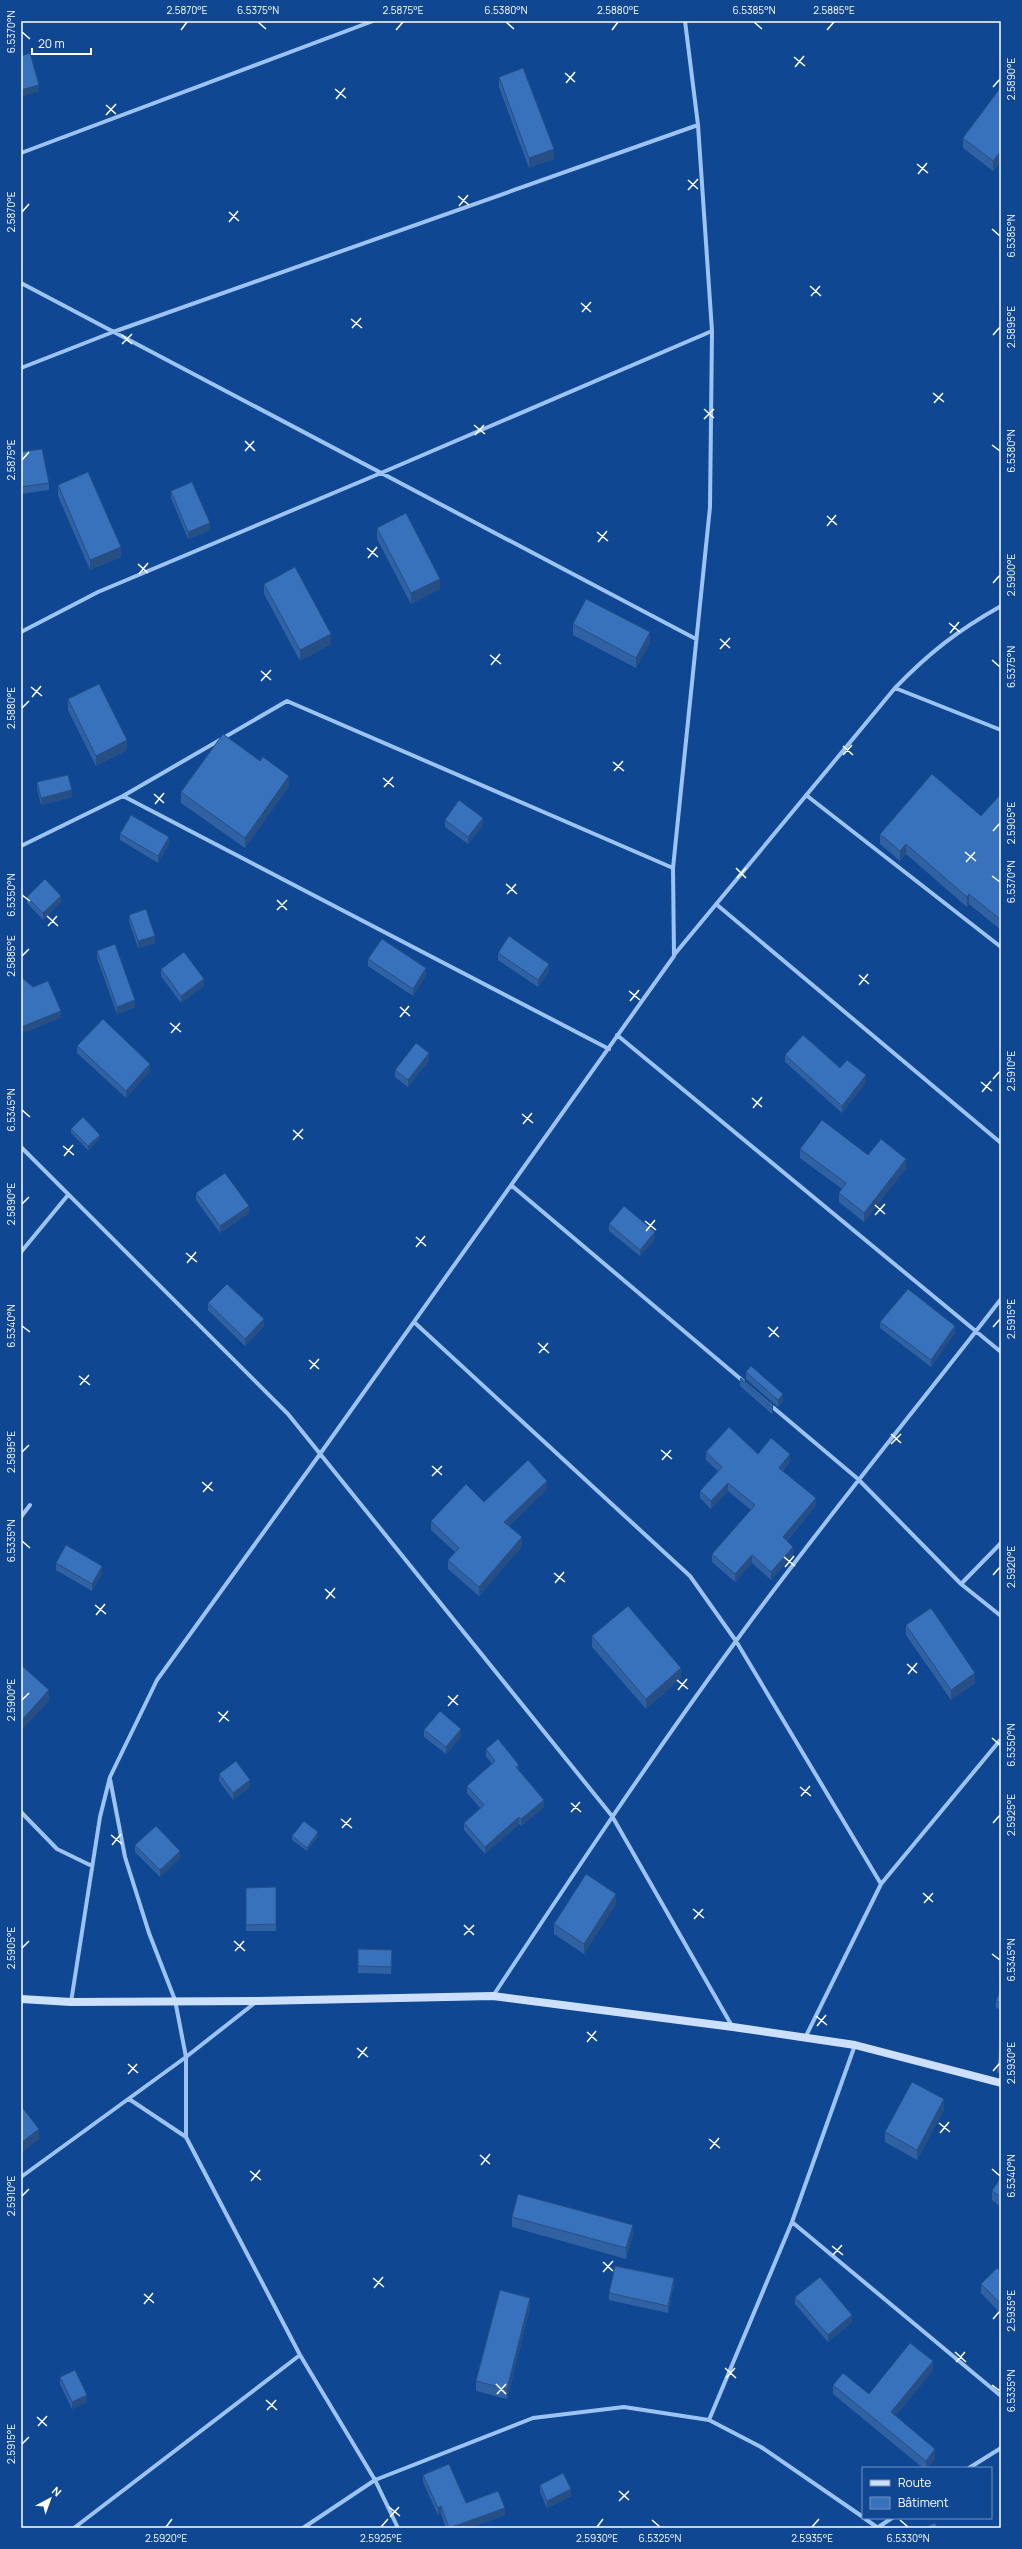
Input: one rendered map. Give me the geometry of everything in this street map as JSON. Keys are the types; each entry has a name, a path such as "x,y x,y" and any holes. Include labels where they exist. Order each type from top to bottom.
{"main road":[{"path":"21,1999 71,2002 176,2000 258,2001 493,1996 733,2027 855,2045 1001,2083"}],"street":[{"path":"21,153 373,21"},
{"path":"674,956 673,868 710,507 712,331 698,125 685,21"},
{"path":"21,368 113,332 698,125"},
{"path":"21,284 696,639"},
{"path":"21,632 98,592 712,331"},
{"path":"71,2002 100,1817 110,1777 156,1680 320,1454 674,956 895,688 928,654 950,638 1001,606"},
{"path":"895,688 1001,730"},
{"path":"21,846 123,796 287,700 673,868"},
{"path":"806,795 1001,947"},
{"path":"123,796 609,1049"},
{"path":"716,904 1001,1143"},
{"path":"617,1036 1001,1352"},
{"path":"21,1147 288,1414 612,1816 733,2027"},
{"path":"511,1185 749,1386"},
{"path":"21,1252 68,1195"},
{"path":"493,1996 612,1816 736,1641 858,1479 1001,1299"},
{"path":"414,1322 690,1576 736,1641 881,1884"},
{"path":"767,1402 858,1479 961,1584 1001,1616"},
{"path":"21,1517 30,1505"},
{"path":"961,1584 1001,1543"},
{"path":"805,2038 881,1884 1001,1739"},
{"path":"110,1777 125,1857 149,1932 176,2000 186,2058 186,2137 300,2355 375,2480 398,2528"},
{"path":"21,1812 57,1849 92,1866"},
{"path":"21,2177 186,2058 258,2001"},
{"path":"709,2420 792,2222 855,2045"},
{"path":"129,2099 186,2137"},
{"path":"792,2222 1001,2396"},
{"path":"74,2528 300,2355"},
{"path":"303,2528 375,2480 533,2418 624,2407 709,2420 761,2447 862,2517"},
{"path":"971,2467 1001,2448"},
{"path":"864,2519 878,2528 891,2519"}],"building":[{"path":"30,53 39,85 21,90 21,56"},
{"path":"523,68 554,149 529,158 499,77"},
{"path":"1001,87 1001,151 993,161 963,138"},
{"path":"42,449 49,483 21,487 21,452"},
{"path":"88,472 121,547 90,560 58,485"},
{"path":"192,482 210,523 188,532 171,491"},
{"path":"406,513 440,579 411,593 377,528"},
{"path":"295,567 331,634 300,650 264,584"},
{"path":"586,599 650,632 636,658 573,624"},
{"path":"99,684 127,740 96,756 68,699"},
{"path":"223,734 260,761 263,757 289,776 245,838 181,792"},
{"path":"932,774 981,816 1001,794 1001,920 969,894 967,897 906,844 900,851 880,834"},
{"path":"68,775 72,790 41,798 37,782"},
{"path":"459,800 483,818 468,837 445,820"},
{"path":"131,815 169,837 158,856 120,834"},
{"path":"45,879 61,896 43,913 27,897"},
{"path":"146,909 155,936 138,941 129,915"},
{"path":"509,936 549,964 538,980 498,953"},
{"path":"382,939 426,968 413,989 368,959"},
{"path":"115,944 135,1000 117,1007 97,951"},
{"path":"184,952 204,979 181,996 161,969"},
{"path":"21,977 33,987 48,981 61,1011 21,1027"},
{"path":"103,1019 150,1064 126,1091 77,1046"},
{"path":"803,1035 840,1068 847,1060 866,1075 842,1106 785,1055"},
{"path":"416,1043 429,1053 408,1080 395,1070"},
{"path":"83,1117 100,1135 88,1146 71,1129"},
{"path":"822,1120 868,1155 881,1139 906,1159 864,1213 839,1193 846,1183 800,1149"},
{"path":"225,1173 249,1206 220,1226 196,1193"},
{"path":"624,1206 655,1232 640,1250 609,1224"},
{"path":"227,1284 264,1319 245,1339 208,1303"},
{"path":"908,1289 955,1326 931,1360 880,1322"},
{"path":"751,1366 783,1394 778,1400 746,1372"},
{"path":"741,1378 773,1405 772,1407 740,1379"},
{"path":"729,1427 758,1454 771,1438 790,1454 779,1468 816,1498 783,1537 793,1547 771,1572 752,1555 735,1574 712,1554 755,1505 728,1483 711,1501 700,1491 722,1467 706,1452"},
{"path":"528,1460 547,1481 504,1522 522,1537 479,1587 448,1560 459,1548 431,1521 466,1484 484,1502"},
{"path":"66,1545 102,1566 92,1584 56,1563"},
{"path":"628,1606 681,1668 646,1699 592,1636"},
{"path":"931,1608 975,1673 951,1690 906,1625"},
{"path":"21,1665 49,1690 21,1721"},
{"path":"440,1711 461,1729 446,1747 424,1730"},
{"path":"498,1739 519,1765 516,1767 544,1800 521,1819 519,1817 485,1847 464,1823 484,1805 467,1786 495,1761 486,1749"},
{"path":"236,1761 250,1780 233,1793 219,1774"},
{"path":"304,1821 318,1832 307,1848 292,1836"},
{"path":"156,1826 180,1851 160,1870 135,1845"},
{"path":"586,1874 616,1894 584,1944 554,1924"},
{"path":"276,1887 276,1924 246,1925 246,1888"},
{"path":"358,1949 392,1950 391,1967 358,1966"},
{"path":"1001,1989 1001,2003 996,2001"},
{"path":"1000,2044 1001,2066 997,2066"},
{"path":"912,2082 944,2099 917,2150 885,2132"},
{"path":"21,2106 39,2129 21,2143"},
{"path":"1001,2177 1001,2197 992,2191"},
{"path":"518,2194 633,2225 626,2248 512,2217"},
{"path":"615,2266 674,2278 668,2306 609,2293"},
{"path":"997,2268 1001,2272 1001,2304 981,2284"},
{"path":"820,2277 852,2315 828,2335 795,2297"},
{"path":"500,2290 530,2298 507,2389 476,2381"},
{"path":"910,2343 933,2361 891,2412 935,2449 926,2461 833,2385 843,2373 869,2394"},
{"path":"75,2370 87,2395 72,2402 60,2377"},
{"path":"449,2464 466,2503 498,2491 505,2508 449,2528 441,2506 438,2508 423,2475"},
{"path":"563,2473 571,2489 547,2501 540,2485"},
{"path":"935,2523 937,2528 924,2528"}]}
